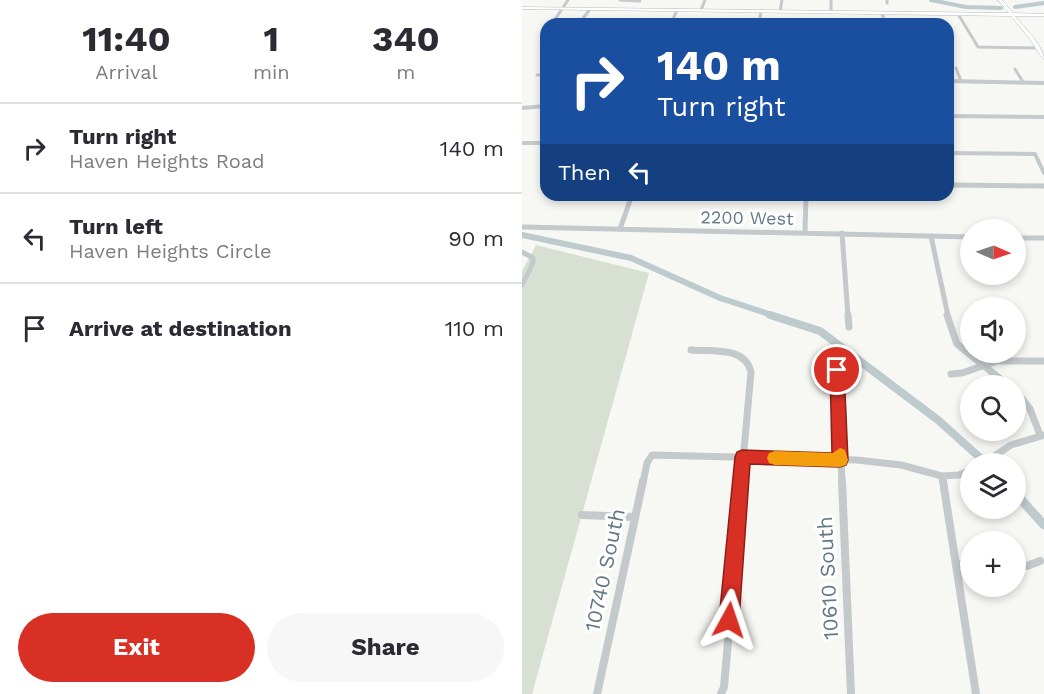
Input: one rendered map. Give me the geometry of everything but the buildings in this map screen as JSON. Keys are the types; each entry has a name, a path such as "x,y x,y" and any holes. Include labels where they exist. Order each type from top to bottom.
{"main road":[{"path":"1000,0 1029,35 1044,58"},
{"path":"1005,0 1031,33 1029,35"},
{"path":"522,8 1044,15"}],"street":[{"path":"556,18 568,0"},
{"path":"620,0 640,0"},
{"path":"632,10 640,0"},
{"path":"701,10 705,0"},
{"path":"780,11 782,0"},
{"path":"831,0 831,12"},
{"path":"583,18 590,9"},
{"path":"674,18 677,10"},
{"path":"760,18 761,11"},
{"path":"882,13 883,18"},
{"path":"958,14 978,47 1038,48"},
{"path":"956,68 961,81"},
{"path":"1015,69 1023,82"},
{"path":"954,81 1044,83"},
{"path":"523,107 540,106"},
{"path":"954,116 1044,117"},
{"path":"522,143 540,143"},
{"path":"954,153 1035,154 1044,173"},
{"path":"954,184 1044,186"},
{"path":"620,229 630,201"},
{"path":"806,201 806,233"},
{"name":"2200 West","path":"522,227 960,237"},
{"path":"842,233 849,327"},
{"path":"931,236 953,336 957,344 995,375"},
{"path":"1026,238 1044,238"},
{"path":"522,252 532,258 533,263 522,285"},
{"path":"691,350 745,356 750,363 751,372 724,687 721,694"},
{"path":"951,374 963,375 982,365 1001,361 1044,361"},
{"name":"10610 South","path":"837,370 844,567 849,602 851,694"},
{"path":"996,453 1042,435 1026,404"},
{"name":"10740 South","path":"597,694 647,463 652,456 742,457"},
{"path":"742,457 840,460 901,465 942,476 960,475"},
{"path":"942,476 976,694"},
{"path":"582,515 635,517"},
{"path":"1026,566 1040,561"}],"shaded area":[{"path":"536,245 649,273 532,694 522,694 522,271"}],"waterway":[{"path":"931,0 966,7 1001,8"},
{"path":"1015,7 1044,3"},
{"path":"522,235 631,258 720,298 775,316"},
{"path":"770,315 820,331 938,420 975,453"},
{"path":"1026,505 1044,525"}],"slow traffic":[{"path":"775,458 840,460 840,455"}],"route":[{"path":"729,620 742,457 840,460 837,370"}]}
